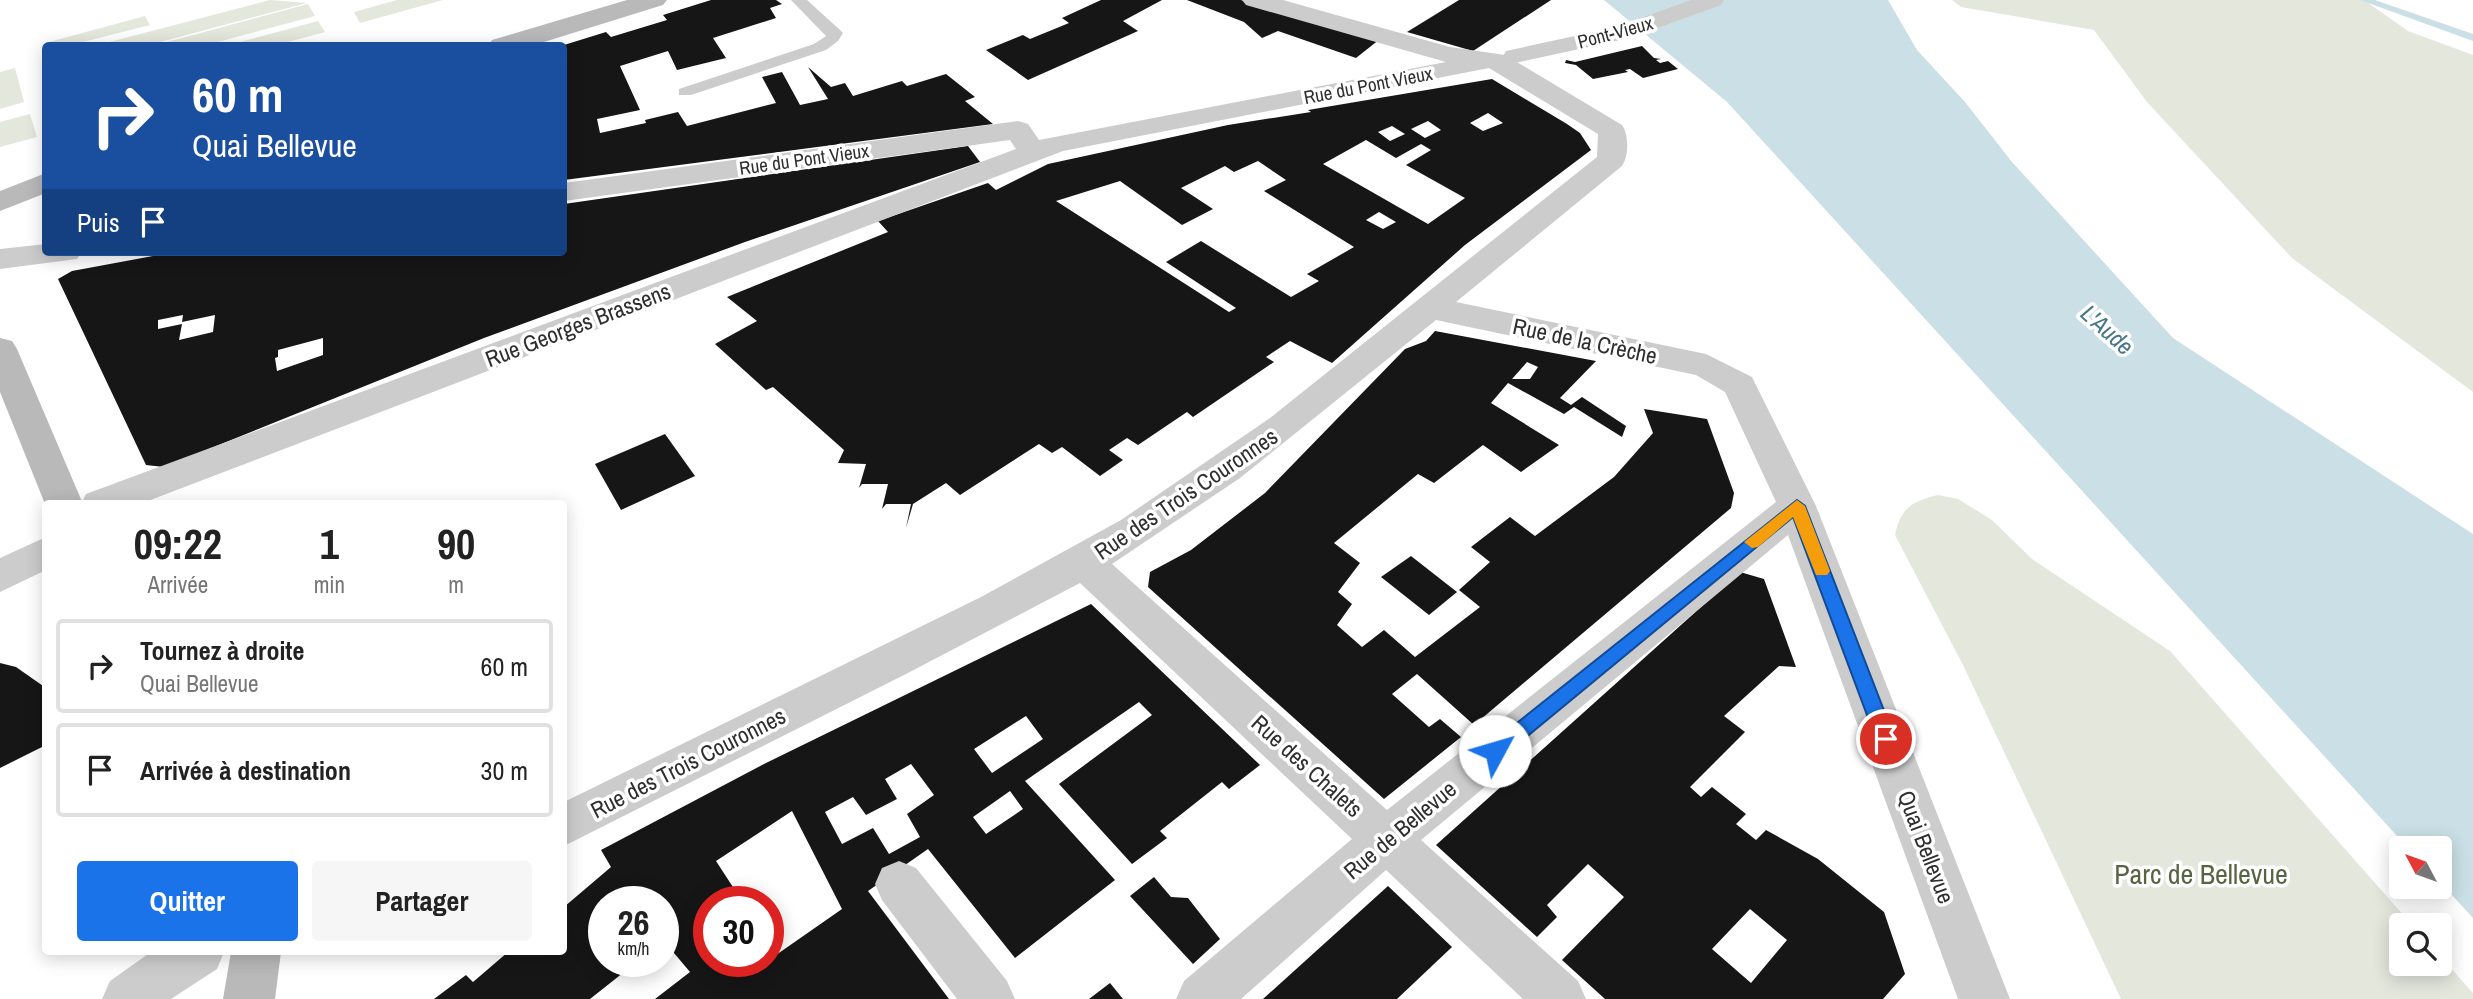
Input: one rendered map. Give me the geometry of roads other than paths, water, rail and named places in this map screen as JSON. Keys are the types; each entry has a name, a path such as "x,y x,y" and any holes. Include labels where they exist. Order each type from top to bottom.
{"main road":[{"path":"514,42 654,0"},
{"path":"0,349 62,500"},
{"path":"249,999 256,955"}],"street":[{"path":"1255,0 1448,55 1506,59"},
{"name":"Pont-Vieux","path":"1506,59 1622,33 1713,0"},
{"name":"Rue du Pont Vieux","path":"567,192 1018,130 1044,148 1506,59"},
{"name":"Rue des Trois Couronnes","path":"567,823 1084,563 1169,509 1282,429 1427,307 1612,160 1612,131 1506,59"},
{"name":"Rue Georges Brassens","path":"111,500 1044,148"},
{"path":"0,259 42,255"},
{"name":"Rue de la Crèche","path":"1427,307 1706,366 1739,385"},
{"name":"Quai Bellevue","path":"1739,385 1797,506 1984,999"},
{"name":"Rue de Bellevue","path":"1202,999 1387,839 1797,506"},
{"path":"0,576 42,554"},
{"name":"Rue des Chalets","path":"1084,563 1560,999"},
{"path":"899,884 989,999"},
{"path":"128,999 179,962 194,955"}],"lane":[{"path":"685,92 820,47 833,38 835,33 798,0"}],"water":[{"name":"L'Aude","path":"1604,0 1888,0 1917,50 1965,102 2012,162 2173,338 2473,534 2473,918 2452,895 2452,836 2397,836 1727,102"}],"waterway":[{"path":"2365,0 2473,38"}],"park label":[{"name":"Parc de Bellevue","path":"2201,874"}]}
